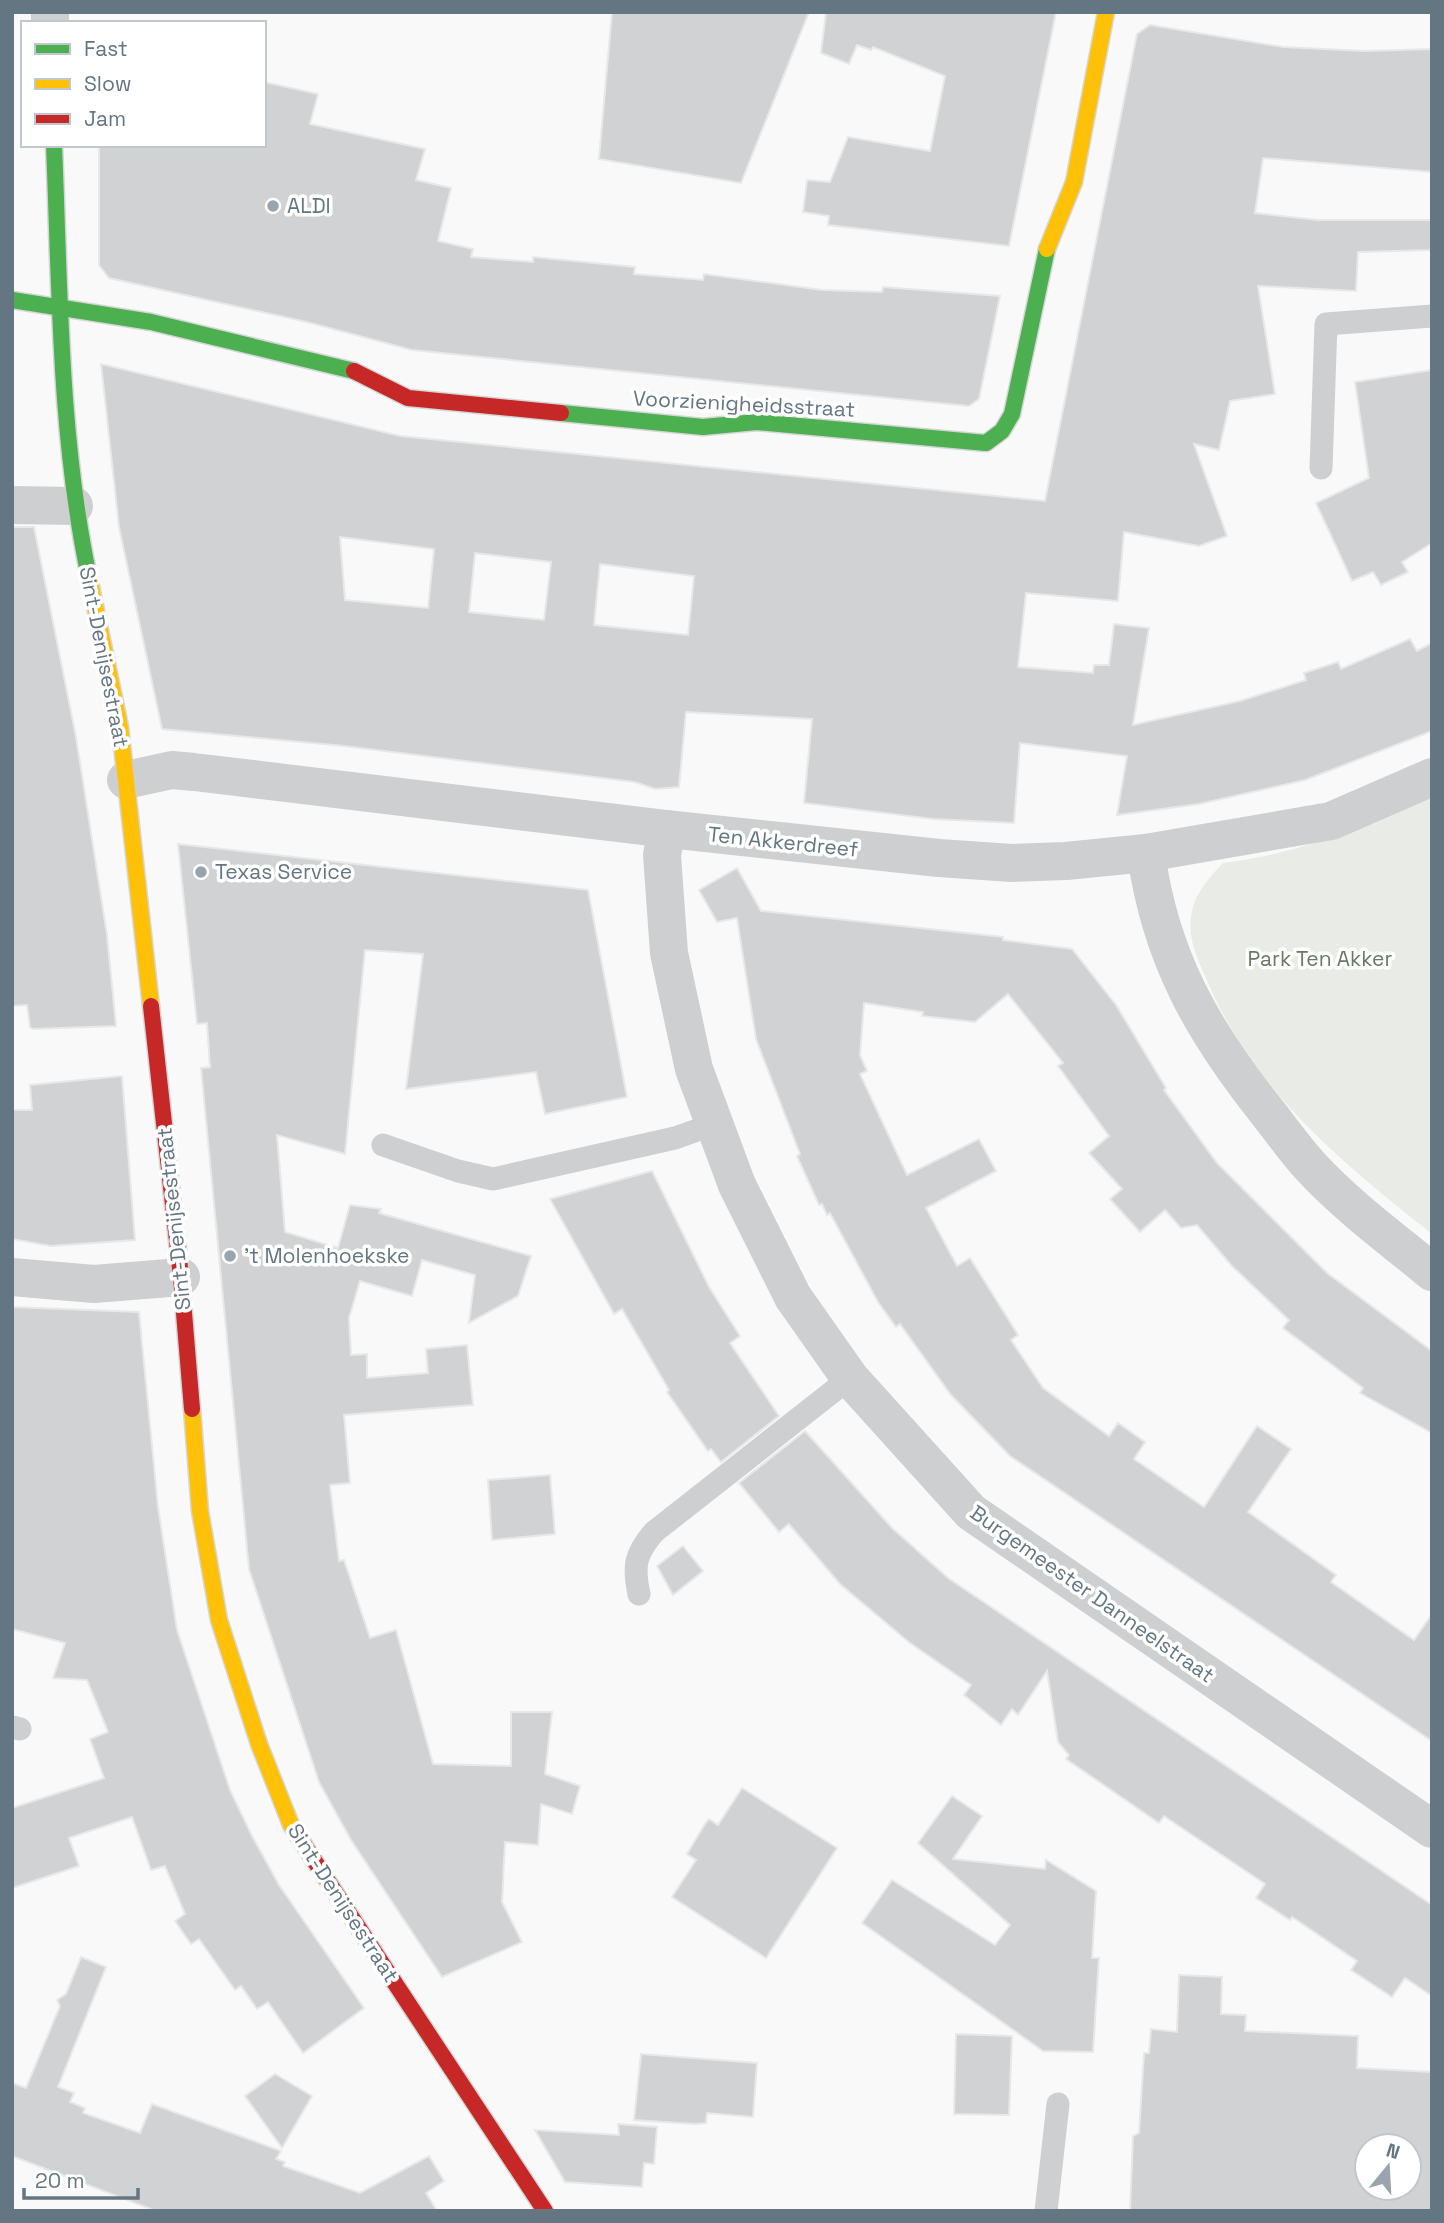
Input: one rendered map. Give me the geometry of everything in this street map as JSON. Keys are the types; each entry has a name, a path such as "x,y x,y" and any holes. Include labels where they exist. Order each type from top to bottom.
{"street":[{"name":"Voorzienigheidsstraat","path":"60,310 151,322 351,369 408,398 703,427 757,422 986,443 1002,431 1012,414 1046,251 1074,182 1106,12"},
{"name":"Sint-Denijsestraat","path":"54,147 60,310 74,506 120,727 181,1277 200,1511 219,1620 259,1744 291,1825 545,2211"},
{"path":"12,300 60,310"},
{"path":"12,505 74,506"},
{"name":"Ten Akkerdreef","path":"126,780 172,771 194,772 667,829 939,859 1012,863 1146,853 1331,821 1432,777"},
{"name":"Burgemeester Danneelstraat","path":"667,829 662,855 669,953 694,1069 737,1185 793,1297 850,1378 971,1512 1432,1829"},
{"path":"1146,853 1152,898 1166,946 1190,1001 1230,1066 1312,1168 1432,1272"},
{"path":"12,1276 94,1284 181,1277"}],"lane":[{"path":"1321,468 1326,324 1432,316"},
{"path":"383,1145 458,1171 493,1179 675,1138 714,1124"},
{"path":"639,1594 635,1576 638,1550 654,1532 850,1378"},
{"path":"1046,2211 1058,2105"}],"green space":[{"name":"Park Ten Akker","path":"1432,797 1432,1234 1333,1152 1276,1092 1250,1058 1208,983 1192,940 1191,922 1200,892 1223,863 1277,853 1330,838"}],"building":[{"path":"612,12 809,12 741,183 599,159"},
{"path":"826,12 1056,12 1009,246 828,225 829,216 803,212 807,180 830,182 848,137 930,151 945,76 873,47 871,50 857,45 849,64 821,53"},
{"path":"1150,25 1283,47 1365,51 1432,49 1432,172 1263,158 1255,213 1318,220 1432,220 1432,250 1358,252 1356,291 1258,286 1275,394 1230,401 1219,450 1194,444 1227,536 1199,546 1124,532 1118,601 1026,593 1018,667 1093,673 1094,665 1109,665 1114,624 1149,628 1133,725 1240,701 1306,680 1304,673 1338,662 1341,669 1410,639 1417,651 1432,643 1432,731 1305,780 1199,804 1117,815 1127,756 1020,743 1014,823 933,819 804,803 812,719 686,712 679,787 655,789 635,782 344,746 162,729 119,527 101,364 400,436 1045,501 1137,34","holes":["340,537 434,549 428,608 345,600","475,553 551,562 544,620 469,612","600,564 694,576 688,635 594,625"]},
{"path":"266,82 318,94 310,124 425,149 416,180 451,188 438,241 473,249 471,257 533,262 533,257 635,267 634,274 703,280 704,274 822,290 882,292 883,287 1000,296 979,399 969,406 412,350 307,322 109,278 99,265 99,147 266,147"},
{"path":"1432,370 1432,543 1402,562 1408,572 1381,585 1373,572 1352,581 1316,503 1369,478 1355,382"},
{"path":"12,527 34,527 76,737 107,935 116,1026 33,1029 30,1027 27,1005 12,1006"},
{"path":"178,844 588,890 627,1097 545,1114 536,1072 406,1089 423,954 365,950 345,1154 277,1135 285,1232 338,1248 350,1205 381,1209 379,1213 531,1256 518,1296 469,1323 475,1275 422,1260 412,1296 360,1281 349,1318 351,1355 367,1354 367,1378 428,1373 426,1349 467,1345 473,1405 344,1415 350,1483 330,1485 339,1561 344,1560 370,1638 396,1630 433,1764 511,1766 511,1712 552,1712 545,1774 580,1786 572,1814 541,1804 538,1845 505,1842 502,1902 522,1942 442,1977 351,1840 319,1782 249,1569 201,1068 210,1067 207,1023 197,1024"},
{"path":"737,868 761,911 1003,937 1003,940 1072,949 1116,1005 1166,1088 1164,1090 1217,1163 1327,1273 1432,1351 1432,1433 1360,1393 1363,1388 1283,1328 1289,1320 1232,1266 1197,1225 1181,1228 1165,1210 1140,1232 1110,1199 1122,1189 1089,1153 1109,1136 1058,1066 1063,1063 1008,994 975,1022 922,1016 923,1012 864,1003 860,1055 867,1071 860,1074 907,1175 979,1139 996,1171 926,1208 957,1266 970,1258 1018,1335 1011,1340 1043,1388 1109,1436 1118,1423 1145,1442 1134,1459 1204,1507 1257,1426 1291,1449 1248,1512 1336,1575 1331,1582 1414,1640 1432,1614 1432,1741 1010,1456 951,1395 900,1324 896,1327 878,1302 830,1213 827,1215 822,1204 819,1205 797,1156 800,1154 756,1039 737,918 717,922 699,890"},
{"path":"122,1076 135,1240 51,1246 12,1239 12,1110 32,1110 30,1085"},
{"path":"652,1171 709,1287 740,1336 730,1343 779,1416 721,1462 711,1449 708,1451 667,1392 669,1390 622,1309 614,1314 550,1199"},
{"path":"12,1307 139,1312 158,1507 177,1630 230,1790 252,1836 279,1885 364,2008 303,2053 268,2002 257,2009 241,1986 235,1990 199,1939 191,1944 175,1921 185,1914 165,1866 151,1870 132,1817 69,1838 79,1866 12,1888 12,1808 104,1778 90,1739 108,1732 87,1680 53,1678 65,1643 12,1629"},
{"path":"805,1431 892,1528 948,1578 1432,1905 1432,1996 1405,1978 1392,1997 1351,1970 1357,1961 1292,1917 1290,1920 1256,1898 1265,1884 1164,1816 1159,1823 1066,1759 1069,1755 1058,1742 1047,1671 1018,1715 1012,1709 1001,1725 964,1695 971,1685 910,1643 840,1584 789,1524 779,1532 739,1483"},
{"path":"550,1475 555,1534 492,1540 488,1480"},
{"path":"683,1546 703,1571 673,1595 657,1566"},
{"path":"742,1788 837,1848 766,1958 672,1897 696,1860 687,1854 705,1824 709,1819 718,1825"},
{"path":"952,1796 982,1816 953,1859 1045,1869 1046,1860 1096,1891 1092,1958 1099,1958 1093,2052 1043,2051 862,1923 892,1880 995,1945 1010,1925 918,1843"},
{"path":"81,1957 106,1967 58,2087 74,2093 70,2102 85,2108 83,2113 140,2133 152,2104 281,2151 276,2159 285,2162 283,2166 360,2193 429,2156 444,2181 426,2193 437,2211 156,2211 12,2156 12,2083 26,2088 60,2006 57,2000 66,1994"},
{"path":"1179,1975 1222,1977 1221,2014 1246,2015 1245,2031 1358,2036 1357,2068 1432,2072 1432,2211 1130,2211 1133,2136 1139,2133 1144,2053 1149,2053 1151,2029 1177,2032"},
{"path":"956,2034 1012,2036 1009,2115 954,2114"},
{"path":"641,2054 757,2063 753,2117 707,2113 706,2123 695,2124 634,2120"},
{"path":"275,2074 312,2096 282,2148 245,2096"},
{"path":"618,2124 657,2127 654,2164 644,2163 642,2187 565,2182 535,2130 619,2135"}],"traffic: fast":[{"path":"54,147 66,416 79,524 89,577"},
{"path":"561,413 703,427 757,422 986,443 1002,431 1012,414 1047,249"},
{"path":"12,300 151,322 354,371"}],"traffic: slow":[{"path":"1047,249 1074,182 1106,12"},
{"path":"89,577 120,727 151,1006"},
{"path":"192,1409 200,1511 219,1620 259,1744 291,1825 304,1845"}],"traffic: jam":[{"path":"354,371 408,398 561,413"},
{"path":"151,1006 181,1277 192,1409"},
{"path":"304,1845 545,2211"}],"place":[{"name":"ALDI","path":"273,206"},
{"name":"Texas Service","path":"201,872"},
{"name":"'t Molenhoekske","path":"230,1256"}]}
